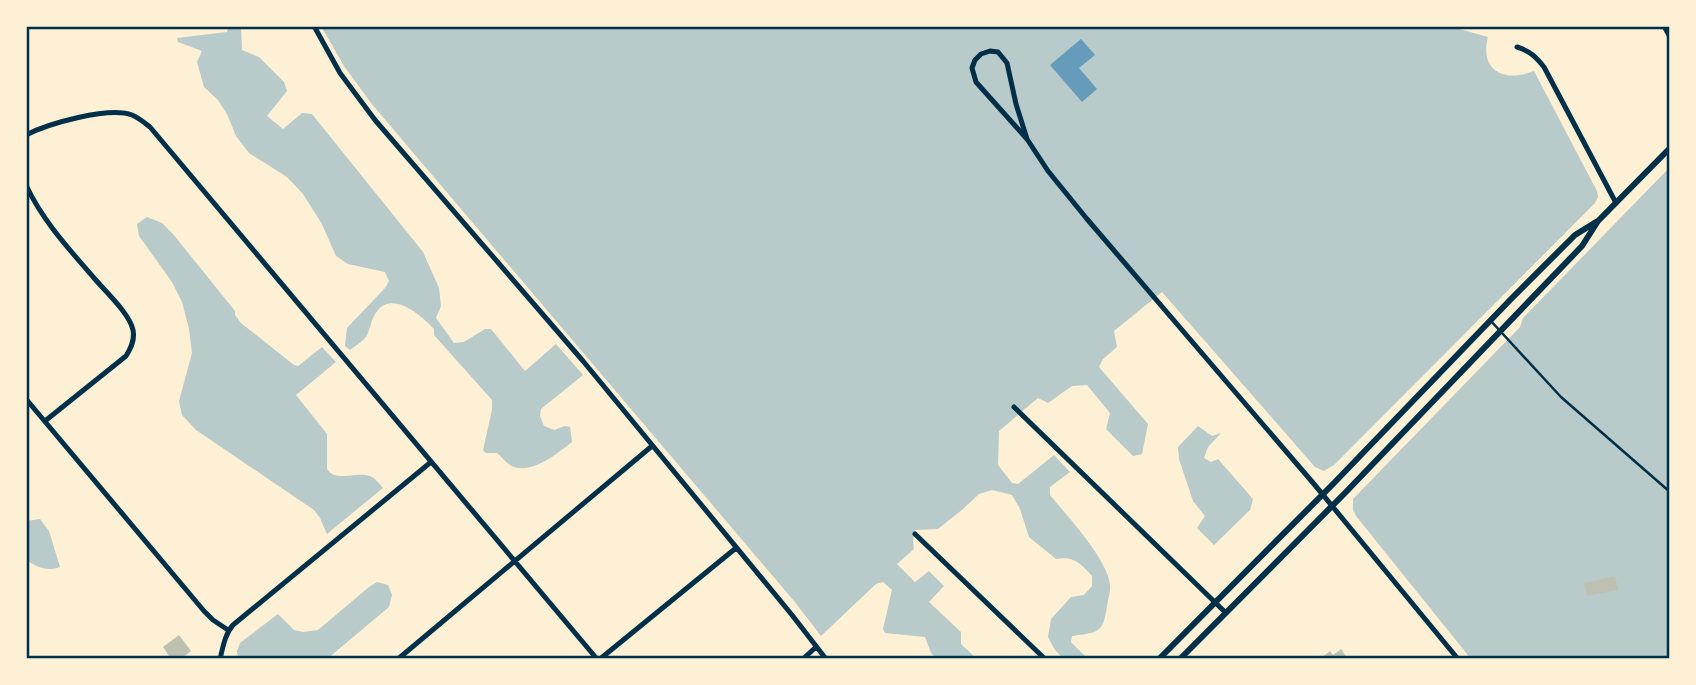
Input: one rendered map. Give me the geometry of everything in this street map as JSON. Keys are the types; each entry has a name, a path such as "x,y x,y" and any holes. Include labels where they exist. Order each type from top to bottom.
{"street":[{"path":"314,26 340,73 375,120 541,312 826,659"},
{"path":"1664,26 1670,37"},
{"path":"1517,47 1527,50 1544,67 1616,203"},
{"path":"1027,139 1004,57 998,52 981,54 972,68 976,82 1027,139 1048,171 1087,219 1323,494 1458,659"},
{"path":"26,135 41,128 102,113 132,115 150,128 598,659 736,548"},
{"path":"1180,659 1333,506 1582,246 1598,221 1670,148"},
{"path":"26,185 41,213 125,313 133,330 133,340 126,356 45,421"},
{"path":"1159,659 1575,235 1598,221"},
{"path":"26,399 204,611 228,630"},
{"path":"1014,407 1226,613"},
{"path":"398,659 652,446"},
{"path":"220,659 228,630 431,462"},
{"path":"915,534 1045,659"},
{"path":"803,659 816,647"}],"lane":[{"path":"1490,320 1562,397 1670,492"}],"shaded area":[{"path":"228,26 241,26 242,50 259,57 284,82 287,91 267,116 283,129 302,113 312,114 423,252 439,288 441,306 436,318 454,343 464,342 485,329 491,329 525,371 556,344 583,375 541,409 540,416 544,426 554,430 570,427 572,442 543,462 526,468 510,465 497,453 486,453 483,450 492,400 434,335 434,329 423,318 400,304 392,303 378,310 364,339 350,350 345,346 347,328 389,281 385,272 348,264 336,256 322,224 303,194 287,177 249,153 236,136 218,100 204,87 197,62 202,51 178,42 177,38 227,32"},
{"path":"321,26 1449,26 1488,37 1487,58 1497,71 1513,76 1534,71 1598,197 1334,465 1324,471 1315,467 1162,292 1114,331 1117,347 1103,359 1099,367 1148,424 1142,454 1133,456 1106,429 1110,413 1087,385 1072,386 1048,403 1038,398 999,431 998,465 1012,483 1018,484 1054,455 1070,472 1050,487 1050,495 1094,550 1110,584 1101,627 1093,632 1072,636 1071,642 1088,659 1064,659 1048,637 1051,619 1071,597 1084,595 1092,586 1092,576 1076,562 1056,559 1029,537 1020,509 1012,495 992,490 979,494 938,529 915,530 914,549 897,564 915,582 929,571 944,586 929,602 961,632 961,644 977,659 937,659 931,653 925,637 885,633 883,629 892,590 883,582 876,584 821,636 371,103 344,66"},
{"path":"1670,167 1670,659 1471,659 1356,516 1353,499"},
{"path":"147,217 162,223 173,234 235,311 241,323 294,365 298,366 322,347 336,362 296,395 327,434 327,469 341,476 370,476 383,488 327,534 314,510 196,430 182,415 179,401 192,353 189,329 182,302 172,282 139,236 137,224"},
{"path":"1198,426 1212,436 1221,433 1208,447 1204,458 1211,462 1218,459 1253,499 1250,510 1214,545 1197,528 1205,516 1193,501 1179,459 1178,447"},
{"path":"40,519 49,531 60,567 42,568 26,560 26,521"},
{"path":"377,582 388,585 392,595 389,607 327,659 238,659 240,643 278,614 294,630 318,630"}],"water":[{"path":"1081,39 1095,55 1079,68 1097,89 1082,102 1050,65"}],"building":[{"path":"1615,576 1618,590 1587,596 1584,583"},
{"path":"179,635 191,651 181,659 171,659 163,647"},
{"path":"1341,649 1348,659 1320,659 1330,651 1333,655"}]}
